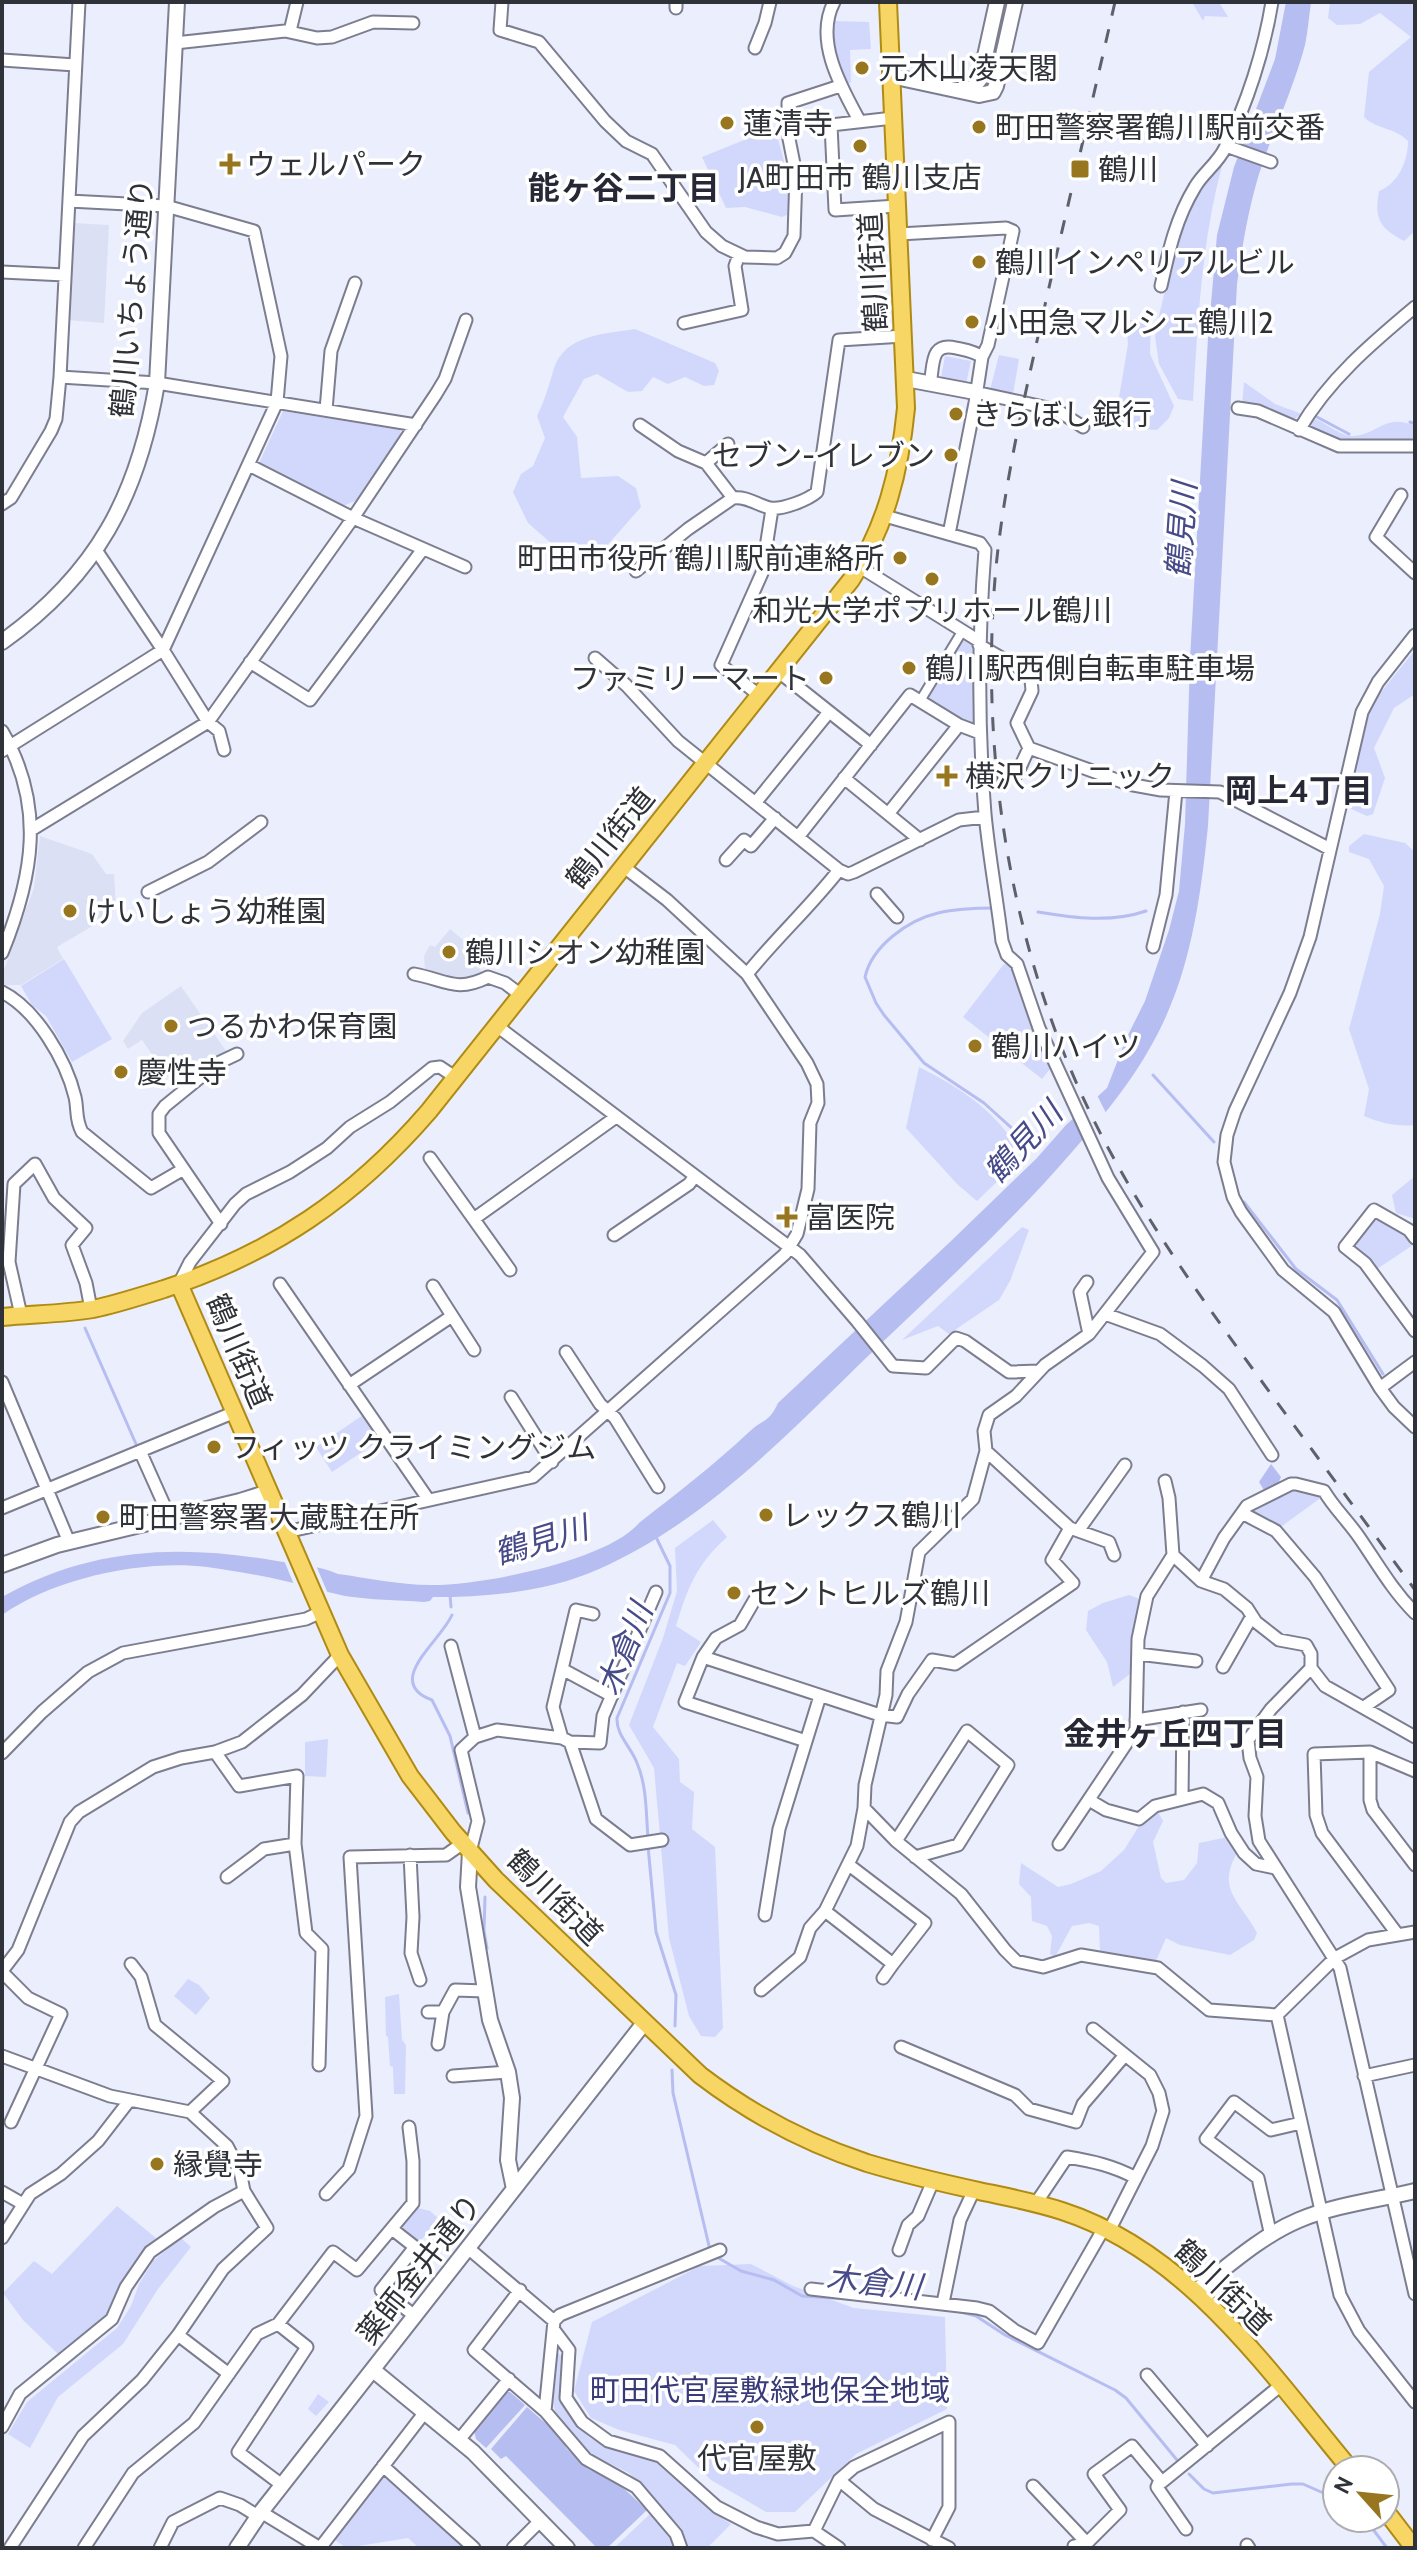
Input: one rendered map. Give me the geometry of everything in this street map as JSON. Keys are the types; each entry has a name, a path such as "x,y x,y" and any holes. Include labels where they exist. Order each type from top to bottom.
{"main road":[{"name":"鶴川街道","path":"888,2 906,379 904,434 895,484 885,516 860,567 497,1026 388,1155 329,1207 258,1251 179,1284 340,1655 410,1776 466,1848 644,2023 730,2097 781,2128 837,2154 933,2181 1062,2211 1148,2253 1196,2291 1337,2454"},
{"path":"2,1317 91,1309 179,1284"},
{"path":"1401,2531 1414,2548"}],"street":[{"path":"2,504 11,498 56,419 79,2"},
{"name":"鶴川いちょう通り","path":"2,641 32,620 63,590 96,550 139,465 157,383 177,2"},
{"path":"290,31 297,2"},
{"path":"502,2 500,30 539,42 605,121 626,141 652,154 706,232 739,255 771,259 785,253 791,244 797,228 796,174 789,139 788,103 840,86"},
{"path":"755,48 770,2"},
{"path":"959,90 973,88 980,79 997,2"},
{"path":"891,76 979,95 993,92 1015,2"},
{"path":"1161,286 1172,234 1181,213 1196,185 1230,148 1260,59 1272,2"},
{"path":"829,3 828,40 840,86 859,120"},
{"path":"175,43 290,31 317,38 332,37 373,22 413,23"},
{"path":"2,60 75,65"},
{"path":"893,118 831,125 835,210 897,206"},
{"path":"1230,148 1270,162"},
{"path":"6,748 163,650 277,402 281,356 254,231 166,206 69,201"},
{"path":"899,234 1006,228 1013,231 988,345 982,357 949,534"},
{"path":"684,323 742,310 735,266 739,255"},
{"path":"2,272 65,275"},
{"path":"326,410 331,351 355,283"},
{"path":"1299,430 1341,375 1371,343 1415,307"},
{"path":"31,830 208,722 416,425 445,379 466,320"},
{"path":"636,571 733,498 741,497 772,509 811,498 817,492 839,340 904,336"},
{"path":"930,384 935,353 939,348 945,346 975,352 982,357"},
{"path":"60,377 157,383 416,425"},
{"path":"906,379 1057,410 1083,427"},
{"path":"1238,408 1258,411 1346,447 1415,446"},
{"path":"640,425 678,451 706,463 733,498"},
{"path":"706,463 728,444"},
{"path":"249,465 353,518 465,567"},
{"path":"1401,495 1376,537 1415,573"},
{"path":"760,696 721,665 762,573 772,509"},
{"path":"761,1990 800,1957 810,1928 825,1911 857,1846 865,1785 886,1695 887,1671 906,1622 919,1552 973,1499 986,1451 984,1431 989,1415 1016,1396 1039,1371 1089,1334 1153,1252 1120,1200 1039,1028 1017,964 1007,955 985,817 980,733 979,643 985,550 980,543 885,516"},
{"path":"250,662 310,700 423,549"},
{"path":"96,550 208,722 219,731 224,750"},
{"path":"860,567 963,630 1031,679 1032,691 1017,723 1029,748 1128,784 1178,791 1216,791 1330,849"},
{"path":"920,701 963,630"},
{"path":"1415,635 1378,682 1362,712 1310,937 1300,969 1235,1111 1227,1135 1224,1162 1233,1197 1241,1212 1290,1278 1334,1312 1415,1427"},
{"path":"595,658 626,685 678,741 848,874 959,820 985,817"},
{"path":"779,672 871,745"},
{"path":"798,837 910,695 959,725 980,733"},
{"path":"756,802 829,712"},
{"path":"888,814 959,725"},
{"path":"2,731 6,748 24,783 31,830 31,852 24,891 2,953"},
{"path":"1017,774 1029,748"},
{"path":"844,778 920,840"},
{"path":"1153,947 1166,895 1178,791"},
{"path":"726,860 744,840 751,846 775,818"},
{"path":"148,892 208,862 261,822"},
{"path":"286,1532 533,1477 790,1247 797,1234 808,1189 810,1123 818,1103 817,1084 807,1063 747,974 667,900 624,867"},
{"path":"747,974 839,870"},
{"path":"877,894 897,917"},
{"path":"414,974 441,983 471,986 488,977 505,983 521,995"},
{"path":"2,992 12,997 45,1032 63,1062 76,1099 76,1120 82,1132 151,1188 182,1170"},
{"path":"497,1026 808,1262 893,1366 926,1368 956,1338 1009,1372 1039,1371"},
{"path":"221,1224 159,1133 159,1114 218,1063 237,1054"},
{"path":"179,1284 190,1262 246,1194 290,1172 327,1148 350,1127 390,1102 432,1068 440,1067 455,1077"},
{"path":"475,1218 616,1117"},
{"path":"430,1158 510,1270"},
{"path":"21,1315 9,1262 14,1184 35,1164 54,1198 86,1228 72,1245 86,1283 91,1309"},
{"path":"614,1235 689,1184 695,1176"},
{"path":"1415,1238 1409,1230 1374,1210 1345,1247 1365,1263 1415,1331"},
{"path":"1087,1282 1080,1292 1089,1334"},
{"path":"280,1284 428,1499"},
{"path":"433,1286 474,1350"},
{"path":"1105,1314 1160,1334 1203,1366 1229,1389 1272,1455"},
{"path":"349,1385 452,1316"},
{"path":"566,1352 658,1487"},
{"path":"1386,1384 1415,1362"},
{"path":"2,1382 69,1542"},
{"path":"511,1397 552,1462"},
{"path":"2,1508 235,1412"},
{"path":"140,1451 170,1518"},
{"path":"986,1451 1074,1529 1109,1542 1114,1555"},
{"path":"703,1657 880,1715 897,1717 908,1694 932,1660 955,1664 1073,1583 1052,1560 1125,1465"},
{"path":"1059,1844 1136,1729 1138,1654 1147,1596 1173,1555 1165,1481"},
{"path":"1201,1581 1224,1538 1251,1503 1291,1484 1324,1491 1357,1534 1394,1592 1415,1613"},
{"path":"2,1565 69,1542 269,1492"},
{"path":"1242,1513 1276,1531 1315,1577 1360,1643 1389,1690 1364,1707"},
{"path":"1173,1555 1201,1581 1224,1589 1247,1608 1256,1622 1279,1640 1306,1645 1311,1654 1311,1668 1325,1686 1415,1737"},
{"path":"514,2189 508,2160 512,2098 508,2072 490,2020 468,1887 466,1848 478,1821 461,1750 475,1737 497,1730 600,1743 603,1716 656,1592"},
{"path":"758,1594 740,1625 716,1638 703,1657 685,1702 806,1741"},
{"path":"2,1753 42,1712 88,1672 123,1653 306,1619 317,1604"},
{"path":"593,1614 576,1610 553,1707 596,1819 630,1845 658,1840"},
{"path":"1223,1667 1252,1616"},
{"path":"451,1646 475,1737"},
{"path":"1138,1654 1196,1661"},
{"path":"11,2122 61,2014 28,1998 2,1972 18,1950 70,1822 79,1812 153,1767 242,1742 302,1695 340,1655"},
{"path":"1311,1668 1271,1709 1248,1740 1257,1777 1256,1828 1259,1841 1275,1868 1335,1958 1415,2294"},
{"path":"562,1669 612,1696"},
{"path":"765,1915 779,1829 820,1696"},
{"path":"1136,1720 1201,1710"},
{"path":"1182,1799 1183,1712"},
{"path":"896,1841 967,1731 1008,1765 958,1845 915,1857"},
{"path":"215,1752 239,1786 297,1776 295,1844 306,1933 322,1949 319,2065"},
{"path":"1370,1752 1370,1800 1373,1810 1415,1865"},
{"path":"1398,1935 1322,1833 1316,1815 1314,1754 1370,1752 1415,1771"},
{"path":"1089,1800 1106,1810 1139,1819 1155,1806 1203,1794 1218,1803 1244,1853 1256,1864 1275,1868"},
{"path":"864,1808 896,1841 961,1894 1016,1961 1043,1967 1081,1955 1158,1968 1209,2010 1277,2015 1335,1958 1368,1940 1415,1932"},
{"path":"227,1877 264,1849 295,1844"},
{"path":"326,2194 354,2168 366,2116 350,1857 446,1855 466,1848"},
{"path":"410,1855 411,1953 420,1980"},
{"path":"849,1865 925,1923 883,1978"},
{"path":"825,1911 893,1964"},
{"path":"131,1964 141,1977 155,2025 223,2081 190,2112"},
{"path":"438,2044 443,2012 455,1990 485,1991"},
{"path":"428,2012 443,2012"},
{"path":"1277,2015 1340,2295 1348,2314 1415,2402"},
{"name":"薬師金井通り","path":"237,2548 259,2514 644,2023"},
{"path":"811,2289 989,2311 1038,2343 1136,2178 1152,2146 1163,2111 1150,2075 1093,2029"},
{"path":"901,2047 1015,2095 1029,2109 1076,2122 1083,2104 1125,2055"},
{"path":"2,2056 129,2101 190,2112 227,2146 240,2171 244,2191 267,2228 223,2269 178,2335 142,2380 83,2436 10,2548"},
{"path":"1364,2076 1415,2065"},
{"path":"453,2076 508,2072"},
{"path":"2,2238 30,2194 61,2174 98,2141 129,2101"},
{"path":"1271,2236 1258,2178 1206,2139 1234,2102 1271,2130 1301,2123"},
{"path":"84,2548 133,2473 194,2423 257,2334 278,2324 333,2252 357,2270 413,2203 409,2127"},
{"path":"1036,2203 1067,2157 1090,2160 1136,2178"},
{"path":"899,2250 900,2228 918,2216 933,2181"},
{"path":"943,2303 960,2220 974,2190"},
{"path":"2,2427 20,2394 112,2319 126,2287 150,2252 214,2207 244,2191"},
{"path":"1196,2291 1240,2255 1297,2221 1415,2191"},
{"path":"2,2192 23,2204"},
{"path":"392,2229 415,2247 381,2290 415,2316"},
{"path":"468,2248 520,2290 554,2325 569,2350 566,2398 582,2422 608,2441 660,2456 717,2507 756,2527 778,2534 814,2531 839,2548"},
{"path":"545,2411 554,2325 560,2315 720,2250"},
{"path":"520,2290 474,2350 545,2411 586,2459 636,2487 676,2534 681,2548"},
{"path":"278,2324 307,2347 238,2452 282,2485"},
{"path":"178,2335 229,2374"},
{"path":"373,2370 459,2440 567,2548"},
{"path":"1147,2375 1207,2446"},
{"path":"459,2440 509,2379"},
{"path":"1160,2480 1162,2482 1280,2386"},
{"path":"160,2548 173,2522 220,2498 259,2514 320,2548 425,2412"},
{"path":"814,2531 839,2480 854,2467 949,2422 949,2507 932,2540"},
{"path":"1074,2546 1087,2543 1120,2510 1094,2474 1132,2446 1160,2480"},
{"path":"383,2466 474,2548"},
{"path":"839,2480 874,2509 949,2548"},
{"path":"1160,2480 1157,2487 1186,2529"},
{"path":"1041,2489 1087,2543"},
{"path":"513,2548 540,2521"}],"shaded area":[{"path":"1286,2 1311,2 1300,62 1255,188 1237,284 1208,826 1198,902 1181,977 1162,1025 1133,1076 1110,1107 1006,1223 788,1434 718,1495 680,1523 641,1548 599,1569 539,1588 475,1596 433,1597 424,1602 345,1596 276,1579 207,1567 156,1566 73,1581 23,1602 2,1615 2,1597 35,1580 102,1559 136,1554 205,1552 315,1567 395,1583 430,1585 509,1576 572,1560 600,1549 623,1537 769,1418 778,1403 950,1242 1107,1088 1145,1001 1179,891 1185,824 1190,659 1208,338 1217,235 1234,167 1275,59"},
{"path":"72,223 109,225 104,323 67,320"},
{"name":"けいしょう幼稚園","path":"40,836 92,854 106,874 114,874 116,907 111,915 57,947 63,959 21,985 2,985 2,975 34,888"},
{"name":"鶴川シオン幼稚園","path":"450,929 468,944 482,973 480,977 469,982 440,979 425,971 424,956 430,945 435,947"},
{"name":"つるかわ保育園","path":"181,986 228,1054 178,1092 142,1040 128,1049 123,1041 142,1013"},
{"path":"1271,1464 1281,1477 1278,1484 1264,1490 1259,1482"},
{"path":"505,2392 510,2392 525,2405 486,2448 476,2439 474,2431"},
{"path":"527,2407 557,2433 567,2449 588,2469 618,2483 647,2510 607,2548 597,2548 506,2456 501,2459 491,2449"}],"green space":[{"path":"1192,2 1219,2 1228,17 1205,16 1203,21"},
{"path":"1330,2 1415,2 1415,231 1404,241 1384,227 1377,208 1379,191 1392,183 1401,171 1408,141 1364,117 1369,72 1411,37 1380,13 1360,24 1337,25 1328,18"},
{"path":"833,21 869,22 871,49 850,50 851,82 845,86 832,41"},
{"path":"774,128 786,170 789,214 782,217 745,207 726,208 702,157"},
{"path":"1222,166 1205,254 1193,401 1178,399 1159,364 1155,336 1158,320 1185,216 1200,187"},
{"path":"1126,320 1151,320 1150,354 1174,406 1169,418 1157,430 1114,427 1128,344"},
{"path":"635,329 715,363 719,371 714,385 704,386 685,377 668,384 653,377 642,391 628,392 597,374 584,379 563,417 577,437 581,478 618,476 636,488 641,507 596,558 574,563 528,523 513,492 521,474 533,466 545,438 537,416 560,357 577,342"},
{"path":"999,355 1019,359 1013,394 990,390"},
{"path":"945,356 971,361 966,384 941,378"},
{"path":"1244,382 1275,404 1302,414 1291,421 1242,405"},
{"path":"283,411 400,430 402,437 360,499 343,506 259,463"},
{"path":"1313,418 1354,436 1389,423 1405,423 1415,426 1415,441 1347,441 1313,429 1310,422"},
{"path":"961,639 970,641 974,648 974,721 967,725 926,698"},
{"path":"1415,650 1415,694 1394,708 1374,748 1385,778 1373,814 1367,816 1347,807 1365,726 1373,702"},
{"path":"1364,834 1405,843 1415,852 1415,1125 1389,1124 1364,1116 1369,1089 1349,1029 1380,914 1384,886 1369,859 1349,852 1349,846"},
{"path":"64,959 112,1039 72,1062 46,1016 32,1005 21,986"},
{"path":"1004,964 1012,966 1050,1069 1042,1079 963,1017"},
{"path":"919,1067 984,1108 1014,1143 1009,1170 977,1201 958,1185 906,1128"},
{"path":"1415,1176 1415,1219 1396,1213 1392,1195"},
{"path":"1375,1220 1397,1228 1413,1245 1377,1269 1356,1247 1357,1241"},
{"path":"1022,1227 1029,1230 1010,1281 999,1300 949,1334 938,1326 902,1340"},
{"path":"363,1415 380,1440 332,1472 316,1447"},
{"path":"1295,1489 1322,1497 1282,1526 1252,1512 1253,1509"},
{"path":"713,1520 727,1537 694,1577 676,1626 701,1642 685,1666 677,1663 653,1727 679,1759 680,1782 694,1792 692,1829 715,1847 723,2028 715,2037 701,2036 689,2016 669,1938 654,1768 629,1725 663,1638 677,1591 675,1548"},
{"path":"1129,1595 1140,1599 1130,1674 1113,1687 1107,1662 1086,1630 1088,1611"},
{"path":"328,1739 326,1777 305,1776 305,1742"},
{"path":"1157,1810 1163,1821 1153,1842 1161,1878 1166,1883 1184,1880 1197,1863 1199,1843 1228,1837 1237,1853 1231,1866 1230,1886 1257,1933 1254,1940 1230,1955 1180,1945 1166,1938 1156,1961 1100,1952 1099,1926 1089,1923 1072,1926 1055,1957 1050,1954 1052,1936 1047,1926 1032,1921 1031,1897 1019,1884 1021,1863 1058,1887 1071,1884 1101,1871 1124,1850 1139,1826"},
{"path":"188,1979 199,1985 210,1998 196,2015 174,1996"},
{"path":"399,1994 402,2040 406,2045 405,2094 394,2094 393,2067 390,2066 386,2036 385,1997"},
{"path":"117,2206 156,2238 126,2278 109,2314 60,2356 23,2320 3,2293 34,2261 52,2274"},
{"path":"418,2208 430,2211 438,2218 420,2242 402,2227"},
{"path":"181,2238 191,2247 158,2289 123,2344 58,2397 30,2448 8,2434 27,2402 117,2328 153,2261"},
{"name":"町田代官屋敷緑地保全地域","path":"751,2264 793,2286 854,2308 945,2317 947,2409 856,2454 795,2512 766,2512 711,2480 675,2445 619,2430 591,2418 574,2391 592,2322 700,2266"},
{"path":"556,2352 562,2356 561,2399 578,2426 590,2438 605,2446 654,2461 708,2509 731,2524 707,2548 689,2548 682,2529 629,2473 592,2455 556,2415 551,2395"},
{"path":"318,2394 329,2402 316,2416 308,2409"},
{"path":"384,2475 466,2548 419,2548 408,2538 346,2548 334,2539"},
{"path":"651,2513 676,2548 614,2548"}],"pier":[{"path":"1096,1093 1108,1117 1094,1133 1082,1106"},
{"path":"283,1558 315,1563 329,1596 295,1587"}],"waterway":[{"path":"1315,416 1349,434"},
{"path":"1410,422 1415,424"},
{"name":"鶴見川","path":"995,908 945,912 915,922 883,945 865,977 884,1015 924,1063 984,1103 1026,1141"},
{"path":"1038,912 1106,918 1146,911"},
{"path":"1153,1075 1214,1142"},
{"path":"1244,1202 1296,1269 1337,1300 1383,1374"},
{"path":"85,1328 136,1444"},
{"name":"木倉川","path":"648,1838 643,1781 619,1730 617,1718 670,1593 670,1566 655,1535"},
{"path":"450,1595 451,1607"},
{"path":"452,1615 419,1661 413,1683 418,1692 432,1700 450,1736 468,1813"},
{"name":"木倉川","path":"648,1846 656,1932 676,1995 675,2026"},
{"path":"485,1897 487,1948"},
{"name":"木倉川","path":"672,2070 673,2093 710,2250"},
{"name":"木倉川","path":"715,2256 741,2271 774,2280 802,2296 866,2300"},
{"name":"木倉川","path":"957,2311 976,2316 1005,2335 1115,2390 1126,2398 1177,2460"},
{"name":"木倉川","path":"1189,2474 1204,2489 1213,2493 1292,2484 1303,2484 1321,2492"},
{"name":"木倉川","path":"1376,2534 1387,2548"}],"railway":[{"path":"1115,2 1024,402 1000,534 992,641 993,715 998,790 1009,863 1047,1008 1074,1077 1122,1173 1213,1313 1415,1590"}],"place":[{"name":"元木山凌天閣","path":"862,68"},
{"name":"蓮清寺","path":"727,123"},
{"name":"町田警察署鶴川駅前交番","path":"979,127"},
{"name":"JA町田市 鶴川支店","path":"860,146"},
{"name":"ウェルパーク","path":"230,164"},
{"name":"鶴川","path":"1080,169"},
{"name":"鶴川インペリアルビル","path":"979,262"},
{"name":"小田急マルシェ鶴川2","path":"972,322"},
{"name":"きらぼし銀行","path":"956,414"},
{"name":"セブン-イレブン","path":"951,455"},
{"name":"町田市役所 鶴川駅前連絡所","path":"900,558"},
{"name":"和光大学ポプリホール鶴川","path":"932,579"},
{"name":"鶴川駅西側自転車駐車場","path":"909,668"},
{"name":"ファミリーマート","path":"826,678"},
{"name":"横沢クリニック","path":"947,776"},
{"name":"けいしょう幼稚園","path":"70,911"},
{"name":"鶴川シオン幼稚園","path":"449,952"},
{"name":"つるかわ保育園","path":"171,1026"},
{"name":"鶴川ハイツ","path":"975,1046"},
{"name":"慶性寺","path":"121,1072"},
{"name":"富医院","path":"787,1217"},
{"name":"フィッツ クライミングジム","path":"214,1447"},
{"name":"レックス鶴川","path":"766,1515"},
{"name":"町田警察署大蔵駐在所","path":"103,1517"},
{"name":"セントヒルズ鶴川","path":"734,1593"},
{"name":"縁覺寺","path":"157,2164"},
{"name":"代官屋敷","path":"757,2427"}],"district":[{"name":"能ヶ谷二丁目","path":"624,187"},
{"name":"岡上4丁目","path":"1299,790"},
{"name":"金井ヶ丘四丁目","path":"1175,1733"}]}
